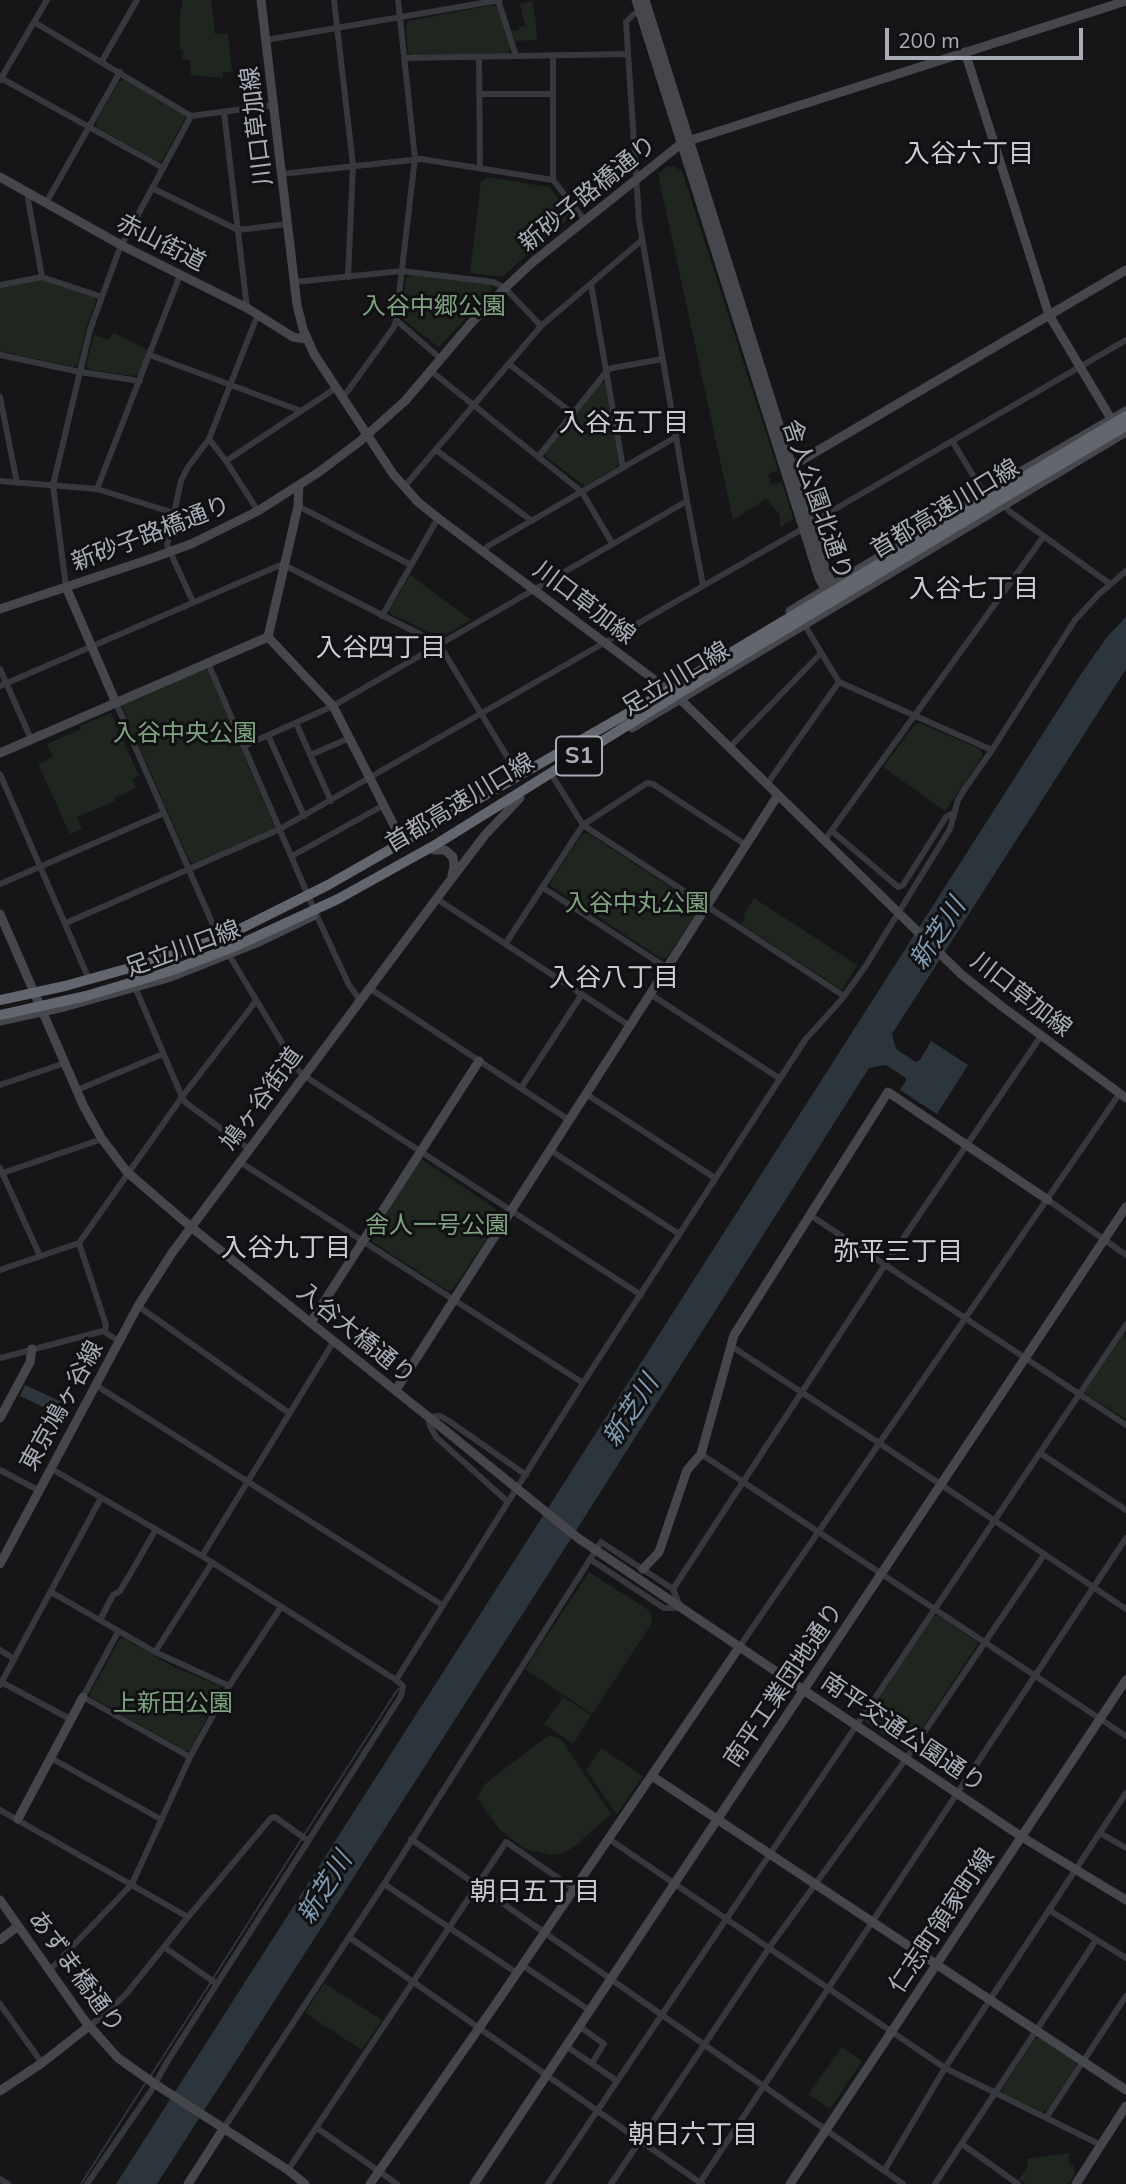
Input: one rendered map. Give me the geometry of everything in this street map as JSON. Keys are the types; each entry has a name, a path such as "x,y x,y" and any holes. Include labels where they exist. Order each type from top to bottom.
{"highway":[{"name":"首都高速川口線","path":"0,998 109,975 162,959 230,934 328,885 665,692 1126,416"},
{"name":"首都高速川口線","path":"0,1016 86,996 170,971 236,946 338,899 435,845 673,697 1016,491 1124,431"},
{"path":"0,1016 125,980 227,944 299,913 409,854 539,773 331,890 282,914 230,934"}],"street":[{"path":"47,0 0,79 163,168"},
{"path":"102,61 137,0"},
{"name":"川口草加線","path":"261,0 295,282 306,339 393,474 418,502 438,518 680,699 955,968 1123,1096"},
{"path":"334,0 354,165 348,277"},
{"path":"226,461 301,411 339,392 347,392 387,337 396,320 415,158 398,0"},
{"path":"266,40 400,17 453,4 499,0 516,56"},
{"name":"舎人公園北通り","path":"636,0 685,142 807,526 827,574 829,587 839,594 839,604"},
{"name":"舎人公園北通り","path":"645,0 685,142"},
{"path":"685,142 1126,2"},
{"path":"640,12 626,22 635,180 642,240 703,585"},
{"path":"34,22 191,116 274,105"},
{"path":"965,52 1049,315 1111,419 1124,431"},
{"path":"405,58 628,54"},
{"path":"553,55 553,180 584,219"},
{"path":"479,57 480,167"},
{"path":"46,203 120,72"},
{"path":"479,94 553,94"},
{"path":"224,112 247,308"},
{"path":"191,116 121,245 90,330 53,485 66,587 217,934"},
{"name":"新砂子路橋通り","path":"0,609 210,536 299,486 368,435 405,401 505,288 584,219 685,142"},
{"path":"281,174 415,158 553,180"},
{"name":"赤山街道","path":"0,177 121,245 258,314 293,337 306,339"},
{"path":"152,188 238,230 288,224"},
{"path":"29,194 42,277"},
{"path":"404,487 541,326 642,240"},
{"path":"789,468 1126,270"},
{"path":"295,282 402,271 493,282 505,288 541,326"},
{"path":"97,489 180,275"},
{"path":"0,285 42,277 102,297"},
{"path":"591,284 623,468"},
{"path":"193,603 167,545 181,481 209,439 258,314"},
{"path":"396,320 441,359"},
{"path":"66,923 280,829 331,801 1126,340"},
{"path":"0,355 80,372 140,381"},
{"path":"150,355 301,411"},
{"path":"538,457 607,371 663,359"},
{"path":"509,364 572,413"},
{"path":"431,371 582,492 612,543"},
{"path":"0,397 17,482"},
{"name":"足立川口線","path":"0,998 138,962 217,934 307,892 402,841 1126,411"},
{"name":"足立川口線","path":"0,1016 43,1012 135,988 229,955 316,914 434,850 1124,431"},
{"path":"484,552 488,546 676,438"},
{"path":"209,439 258,511"},
{"path":"952,441 984,493"},
{"path":"436,450 532,521"},
{"path":"0,481 97,489 174,513"},
{"path":"268,637 298,506 299,486"},
{"path":"244,746 333,706 687,501"},
{"path":"1005,504 1009,511 1110,584"},
{"path":"298,506 411,565"},
{"path":"382,616 438,518"},
{"path":"824,841 1044,536"},
{"path":"3,685 284,565 439,644 516,773"},
{"path":"396,1680 779,1078 806,1040 844,996 902,916 950,829 958,800 1069,628 1110,584 1126,571"},
{"path":"804,624 839,682 992,750"},
{"path":"0,753 268,637"},
{"path":"268,637 333,706 402,841"},
{"path":"729,748 821,653"},
{"path":"208,663 316,914 349,985 360,1000"},
{"path":"0,669 3,685 31,739"},
{"path":"767,784 839,682"},
{"path":"296,723 331,801"},
{"path":"268,735 303,816"},
{"path":"310,755 349,738"},
{"path":"0,774 88,977"},
{"path":"553,778 583,825 844,996"},
{"path":"506,943 583,825 650,783 746,845"},
{"path":"396,1391 778,795"},
{"name":"鳩ヶ谷街道","path":"119,1341 138,1306 191,1227 303,1075 496,822 520,798"},
{"path":"292,856 384,805"},
{"path":"832,831 898,887 903,884 946,817 955,812"},
{"path":"0,884 164,813"},
{"name":"鳩ヶ谷街道","path":"434,850 445,850 455,862 446,886"},
{"path":"542,887 667,968"},
{"path":"437,899 630,1026"},
{"name":"入谷大橋通り","path":"0,914 77,1090 102,1139 127,1172 191,1227 557,1522"},
{"path":"229,955 303,1075 641,1295"},
{"path":"135,988 186,1103 249,1149"},
{"path":"369,988 569,1120"},
{"path":"521,1088 582,994"},
{"path":"650,994 779,1078"},
{"path":"0,1270 79,1243 127,1172 256,1001"},
{"path":"673,1589 885,1265 1041,1036"},
{"path":"77,1090 163,1054"},
{"path":"311,1322 479,1061"},
{"path":"0,1085 65,1063"},
{"path":"643,1569 659,1552 687,1471 701,1454 734,1335 888,1092 1126,1255"},
{"path":"586,1094 715,1178"},
{"path":"370,2184 965,1318 1123,1096"},
{"path":"40,1256 1,1172 102,1139"},
{"path":"550,1150 679,1234"},
{"path":"240,1162 583,1383"},
{"name":"南平工業団地通り","path":"474,2184 1126,1207"},
{"path":"810,1215 1126,1425"},
{"path":"79,1243 106,1325 105,1332"},
{"path":"138,1306 289,1413"},
{"path":"548,2184 1125,1328"},
{"path":"0,1358 99,1331 119,1341"},
{"name":"東京鳩ヶ谷線","path":"0,1564 119,1341"},
{"path":"202,1556 334,1341"},
{"path":"731,1346 1126,1609"},
{"path":"0,1418 30,1362 32,1349"},
{"path":"97,1386 442,1605"},
{"path":"508,1502 436,1437 428,1417 440,1416 449,1421 526,1475"},
{"path":"1040,1452 1126,1510"},
{"path":"701,1454 1126,1736"},
{"path":"50,1468 202,1556 403,1686 401,1696 167,2062 157,2086 87,2184"},
{"path":"0,1471 38,1490"},
{"path":"72,1720 1,1684 101,1498"},
{"name":"南平交通公園通り","path":"557,1522 1022,1837 1126,1900"},
{"path":"100,1620 156,1529"},
{"path":"349,1937 701,2183 1126,1538"},
{"path":"188,2184 384,1884 411,1839 590,1559 602,1542 673,1589 681,1607 664,1608 590,1559"},
{"path":"611,2184 769,1948 906,1759 1044,1555"},
{"path":"155,1652 212,1563"},
{"path":"51,1591 155,1652 229,1686"},
{"path":"49,1971 132,1884 190,1757 229,1686 281,1607"},
{"path":"18,1819 118,1632"},
{"path":"0,1650 15,1659"},
{"name":"仁志町領家町線","path":"790,2184 1126,1680"},
{"path":"83,1697 190,1757"},
{"path":"51,1758 162,1820"},
{"path":"652,1776 1126,2090"},
{"path":"884,2171 988,2000 1126,1793"},
{"path":"0,1810 188,1917"},
{"path":"0,2091 106,2014 127,1993 271,1818 275,1817 307,1840"},
{"path":"1100,1833 1126,1848"},
{"path":"411,1839 903,2184"},
{"path":"609,1839 945,2068 1101,2145"},
{"path":"288,2170 506,1842 574,1889"},
{"path":"384,1884 449,1928 589,2010"},
{"name":"あずま橋通り","path":"0,1900 89,2026 118,2058 224,2128"},
{"path":"1049,1910 1126,1958"},
{"path":"0,1940 18,1926"},
{"path":"934,2184 1096,1940"},
{"path":"164,1947 217,1984"},
{"path":"1046,2118 1126,1996"},
{"path":"0,2004 42,2063"},
{"path":"0,2021 8,2015"},
{"path":"579,2026 604,2044 592,2063"},
{"path":"566,2046 617,2081"},
{"path":"1076,2184 1126,2106"},
{"path":"224,2128 305,2184"},
{"path":"317,2128 397,2184"},
{"path":"962,2144 1018,2184"},
{"path":"1000,2184 1006,2175"},
{"path":"0,2179 8,2184"}],"green space":[{"path":"183,0 211,0 215,34 228,33 232,72 223,72 223,78 191,75 190,60 182,59 180,13"},
{"path":"532,1 536,21 531,22 536,23 537,40 515,41 511,31 525,26 520,4"},
{"path":"492,5 497,7 511,48 508,53 408,53 406,25 409,21"},
{"path":"124,80 186,116 162,161 158,162 97,127 96,122 119,81"},
{"path":"673,166 682,171 778,470 768,474 771,485 782,482 793,519 780,527 780,515 766,499 733,520 658,174"},
{"path":"486,177 549,187 571,214 571,217 502,277 470,273 481,180"},
{"name":"入谷中郷公園","path":"410,275 490,284 492,290 440,346 437,346 401,316 406,278"},
{"path":"43,279 94,297 96,301 78,364 73,367 0,351 0,287"},
{"path":"114,333 149,350 139,374 135,376 89,370 86,365 94,335 108,340"},
{"path":"600,382 606,383 619,464 585,486 546,457 545,452"},
{"path":"410,575 471,620 441,637 390,614 389,610"},
{"name":"入谷中央公園","path":"203,669 208,670 274,829 194,863 189,860 122,707 124,703"},
{"path":"111,713 139,776 133,779 136,788 114,798 115,801 77,817 82,829 70,834 38,764 53,757 47,744"},
{"path":"919,723 980,749 983,756 945,811 883,767 915,724"},
{"name":"入谷中丸公園","path":"588,833 697,905 698,911 667,958 662,959 551,886 550,883 582,834"},
{"path":"754,898 857,965 842,990 741,924 746,917 743,915"},
{"name":"舎人一号公園","path":"421,1159 496,1209 500,1219 453,1289 448,1291 373,1242 372,1236"},
{"path":"1124,1334 1126,1335 1126,1419 1084,1393"},
{"path":"589,1572 650,1611 652,1623 592,1714 525,1669"},
{"path":"939,1615 977,1642 977,1645 909,1748 905,1749 865,1722 865,1717 933,1617"},
{"name":"上新田公園","path":"123,1638 176,1668 220,1686 221,1690 190,1750 186,1751 91,1697 90,1693"},
{"path":"563,1697 591,1715 573,1744 544,1724"},
{"path":"549,1735 561,1739 611,1814 576,1845 564,1853 551,1855 525,1849 500,1830 477,1798 485,1784"},
{"path":"601,1748 643,1776 617,1815 586,1770"},
{"path":"324,1983 382,2020 362,2050 305,2013"},
{"path":"1039,2038 1075,2061 1076,2066 1047,2110 1042,2112 1004,2094 1002,2089 1035,2039"},
{"path":"842,2047 862,2061 830,2109 808,2094"},
{"path":"1069,2153 1069,2164 1073,2164 1075,2174 1068,2184 1026,2184 1019,2179 1028,2166 1027,2159"}],"water":[{"name":"新芝川","path":"1126,617 1126,669 892,1034 896,1049 916,1062 931,1041 968,1065 937,1114 900,1090 906,1078 886,1065 869,1068 157,2184 116,2184 1081,674 1107,637"},
{"path":"25,1385 66,1404 60,1415 20,1396"}],"waterway":[{"path":"304,1835 398,1689"},
{"path":"214,1977 301,1840"},
{"path":"150,2077 211,1982"},
{"path":"81,2184 146,2082"}],"district":[{"name":"入谷六丁目","path":"969,154"},
{"name":"入谷五丁目","path":"624,423"},
{"name":"入谷七丁目","path":"974,589"},
{"name":"入谷四丁目","path":"381,648"},
{"name":"入谷八丁目","path":"614,978"},
{"name":"入谷九丁目","path":"286,1248"},
{"name":"弥平三丁目","path":"898,1252"},
{"name":"朝日五丁目","path":"535,1892"},
{"name":"朝日六丁目","path":"693,2135"}]}
